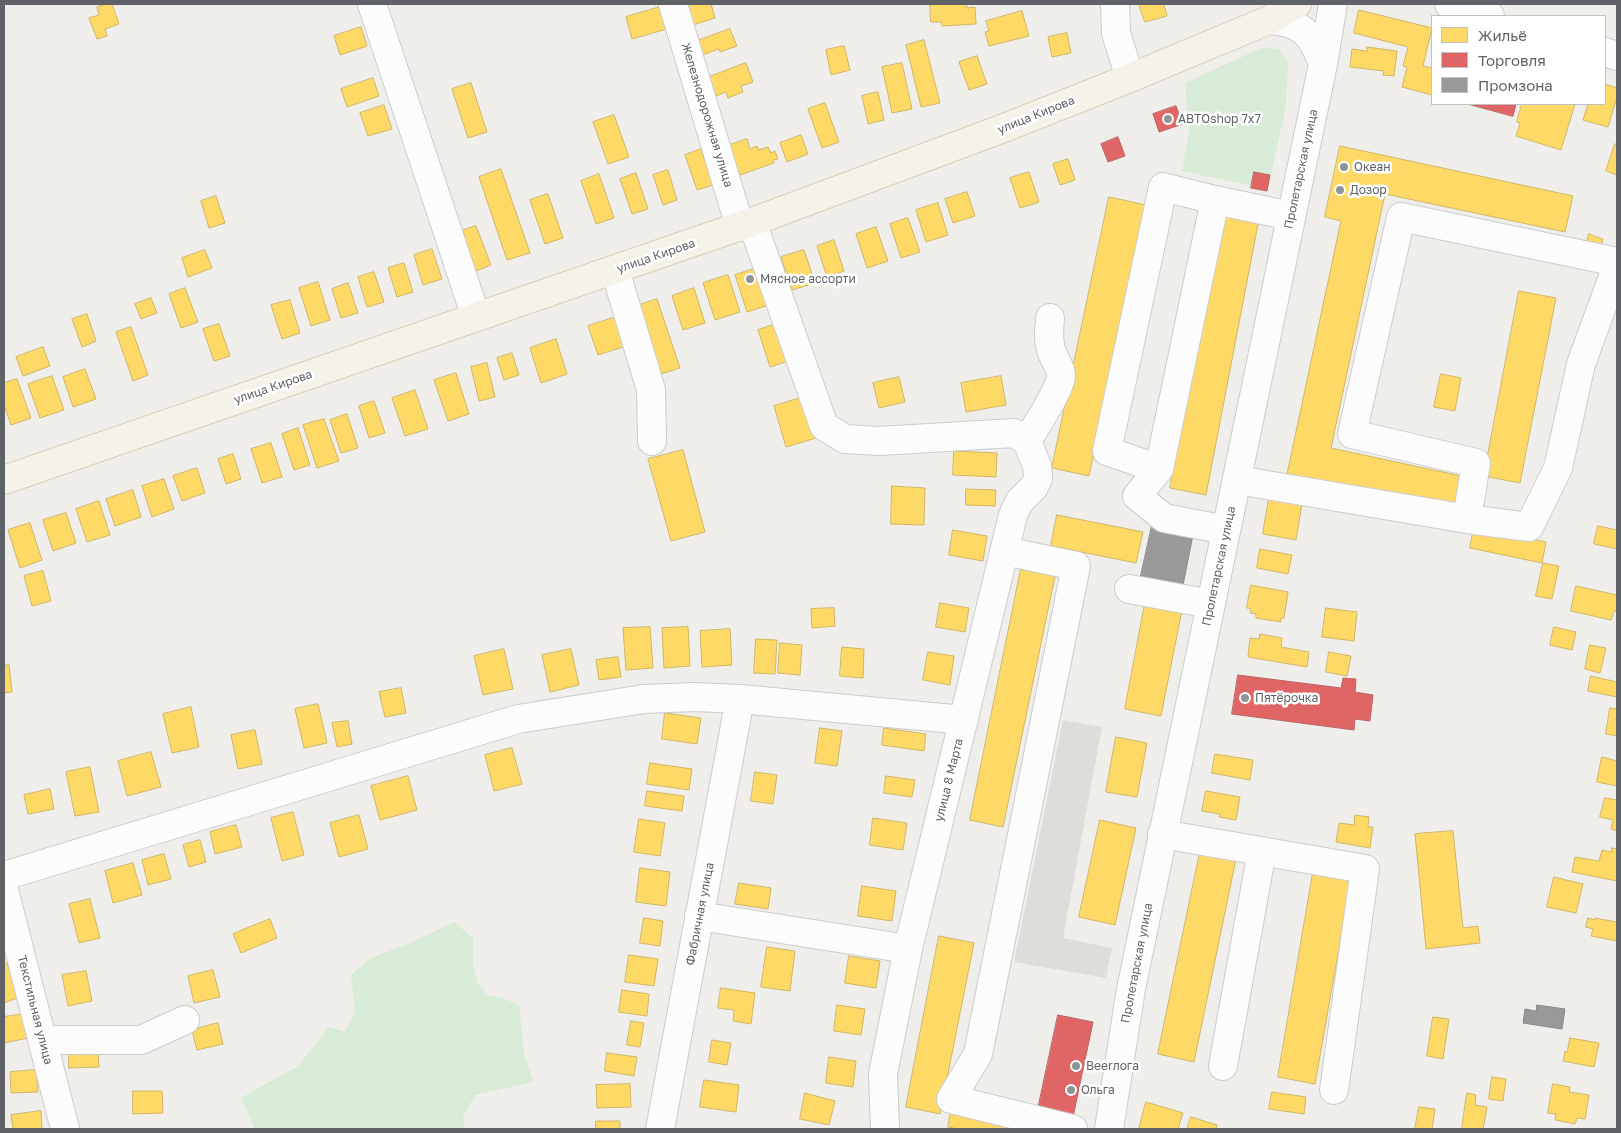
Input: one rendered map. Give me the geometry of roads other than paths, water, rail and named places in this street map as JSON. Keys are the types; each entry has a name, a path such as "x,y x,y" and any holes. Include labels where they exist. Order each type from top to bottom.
{"main road":[{"name":"улица Кирова","path":"4,480 746,225 1004,128 1130,78 1269,20 1297,4"}],"street":[{"path":"372,4 476,317"},
{"name":"Железнодорожная улица","path":"673,4 746,225 824,426 844,439 879,441 1014,433 1027,441"},
{"path":"1115,4 1116,33 1130,78"},
{"name":"Пролетарская улица","path":"1109,1129 1131,990 1162,834 1185,738 1226,530 1323,64 1333,4"},
{"path":"1450,4 1487,15"},
{"path":"1269,20 1285,21 1298,25 1309,34 1323,64"},
{"path":"1159,469 1107,450 1162,188 1291,216"},
{"path":"1215,200 1159,469 1137,496 1164,518 1226,530"},
{"path":"1237,480 1467,519 1529,527 1558,468 1581,364 1617,264 1401,218 1352,434 1476,463 1467,519"},
{"path":"615,270 650,390 652,441"},
{"path":"1027,441 1058,388 1061,376 1059,366 1051,351 1048,340 1050,318"},
{"name":"улица 8 Марта","path":"886,1129 883,1074 908,949 1013,514 1038,479 1037,466 1027,441"},
{"path":"1005,551 1076,566 978,1054 951,1099 1073,1129"},
{"path":"1129,589 1211,604"},
{"path":"4,876 518,719 644,699 695,697 740,699 964,720"},
{"name":"Фабричная улица","path":"660,1129 740,699"},
{"path":"1162,834 1365,869 1334,1090"},
{"path":"1223,1066 1262,851"},
{"name":"Текстильная улица","path":"4,890 65,1129"},
{"path":"699,916 908,949"},
{"path":"42,1040 141,1040 185,1020"}],"place":[{"name":"АВТОshop 7x7","path":"1168,119"},
{"name":"Океан","path":"1344,167"},
{"name":"Дозор","path":"1340,190"},
{"name":"Мясное ассорти","path":"750,279"},
{"name":"Пятёрочка","path":"1245,698"},
{"name":"Beerлога","path":"1076,1066"},
{"name":"Ольга","path":"1071,1090"}]}
